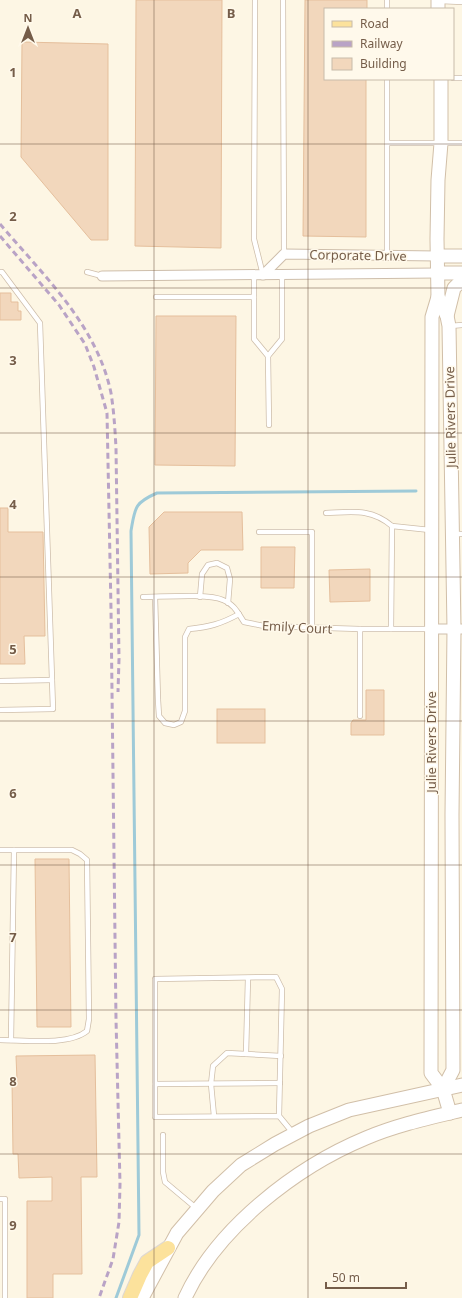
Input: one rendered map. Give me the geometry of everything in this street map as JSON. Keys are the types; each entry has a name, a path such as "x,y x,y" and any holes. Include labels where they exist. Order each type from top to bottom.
{"main road":[{"path":"130,1298 147,1262 168,1248"}],"street":[{"name":"Julie Rivers Drive","path":"441,80 441,143 438,180 438,297 432,316 431,1072 456,1112"},
{"path":"259,275 284,254"},
{"name":"Corporate Drive","path":"284,254 462,256"},
{"path":"387,256 388,274"},
{"name":"Corporate Drive","path":"102,276 462,273"},
{"path":"448,321 454,288 462,280"},
{"name":"Julie Rivers Drive","path":"438,297 448,321 457,534 458,629 452,815 455,955 453,1070 443,1089"},
{"path":"432,530 457,534"},
{"name":"Emily Court","path":"432,629 458,629"},
{"path":"431,816 452,815"},
{"path":"142,1298 177,1233 213,1191 241,1165 309,1126 349,1110 462,1085"},
{"path":"185,1298 194,1279 206,1262 238,1225 267,1198 298,1175 331,1154 366,1138 403,1125 456,1112"}],"lane":[{"path":"255,0 254,239 259,275 254,297 254,339 268,356 269,425"},
{"path":"284,0 284,254"},
{"path":"438,3 462,2"},
{"path":"387,80 387,256"},
{"path":"387,143 462,143"},
{"path":"0,710 53,709 40,323 1,271"},
{"path":"87,272 102,276"},
{"path":"268,356 282,339 282,275"},
{"path":"156,297 254,297"},
{"path":"448,321 462,326"},
{"path":"326,512 362,512 375,514 392,526 432,530"},
{"path":"391,629 392,526"},
{"path":"259,532 312,532 312,628"},
{"path":"200,596 202,574 208,565 217,563 227,568 230,579 228,603"},
{"name":"Emily Court","path":"142,597 208,596 223,600 235,608 244,622 264,626 360,629 432,629"},
{"path":"155,597 158,705 159,716 165,724 174,725 181,722 185,711 185,637 189,628 211,627 228,621 239,614"},
{"path":"360,629 360,716"},
{"path":"0,681 52,680"},
{"path":"0,850 72,850 87,860 89,1019 87,1031 82,1035 63,1041 0,1040"},
{"path":"11,1040 14,850"},
{"path":"279,1116 155,1117 155,979 276,977 282,989 279,1116 294,1134"},
{"path":"246,1054 248,978"},
{"path":"214,1116 211,1084 213,1066 227,1053 281,1056"},
{"path":"155,1084 280,1084"},
{"path":"163,1135 163,1172 165,1182 198,1209"},
{"path":"0,1199 5,1199 5,1298"}],"building":[{"path":"136,0 222,0 221,248 135,246"},
{"path":"305,0 367,0 367,8 324,8 324,80 366,80 366,237 303,236"},
{"path":"22,42 108,44 108,240 91,240 21,157"},
{"path":"0,293 11,293 11,302 18,302 18,311 21,311 21,320 0,320"},
{"path":"156,316 236,316 235,466 155,465"},
{"path":"0,508 8,508 8,532 43,532 45,636 24,636 25,664 0,664"},
{"path":"164,512 242,512 243,550 201,550 188,563 188,573 150,574 149,527"},
{"path":"261,547 295,547 294,588 261,588"},
{"path":"370,569 370,601 330,602 329,570"},
{"path":"366,690 384,690 384,735 351,735 351,723 353,720 366,720"},
{"path":"217,709 265,709 265,743 217,743"},
{"path":"35,859 69,859 71,1027 37,1027"},
{"path":"95,1055 97,1177 81,1177 82,1274 53,1274 53,1298 27,1298 27,1201 52,1201 52,1177 19,1178 18,1154 13,1154 12,1080 17,1080 16,1056"}],"waterway":[{"path":"116,1298 139,1235 131,531 135,512 140,503 157,493 416,491"}],"railway":[{"path":"0,224 50,282 81,323 94,345 104,368 111,393 116,448 119,659 118,692"},
{"path":"0,236 59,305 85,344 94,367 107,413 116,1019 120,1184 119,1222 113,1259 99,1298"}]}
